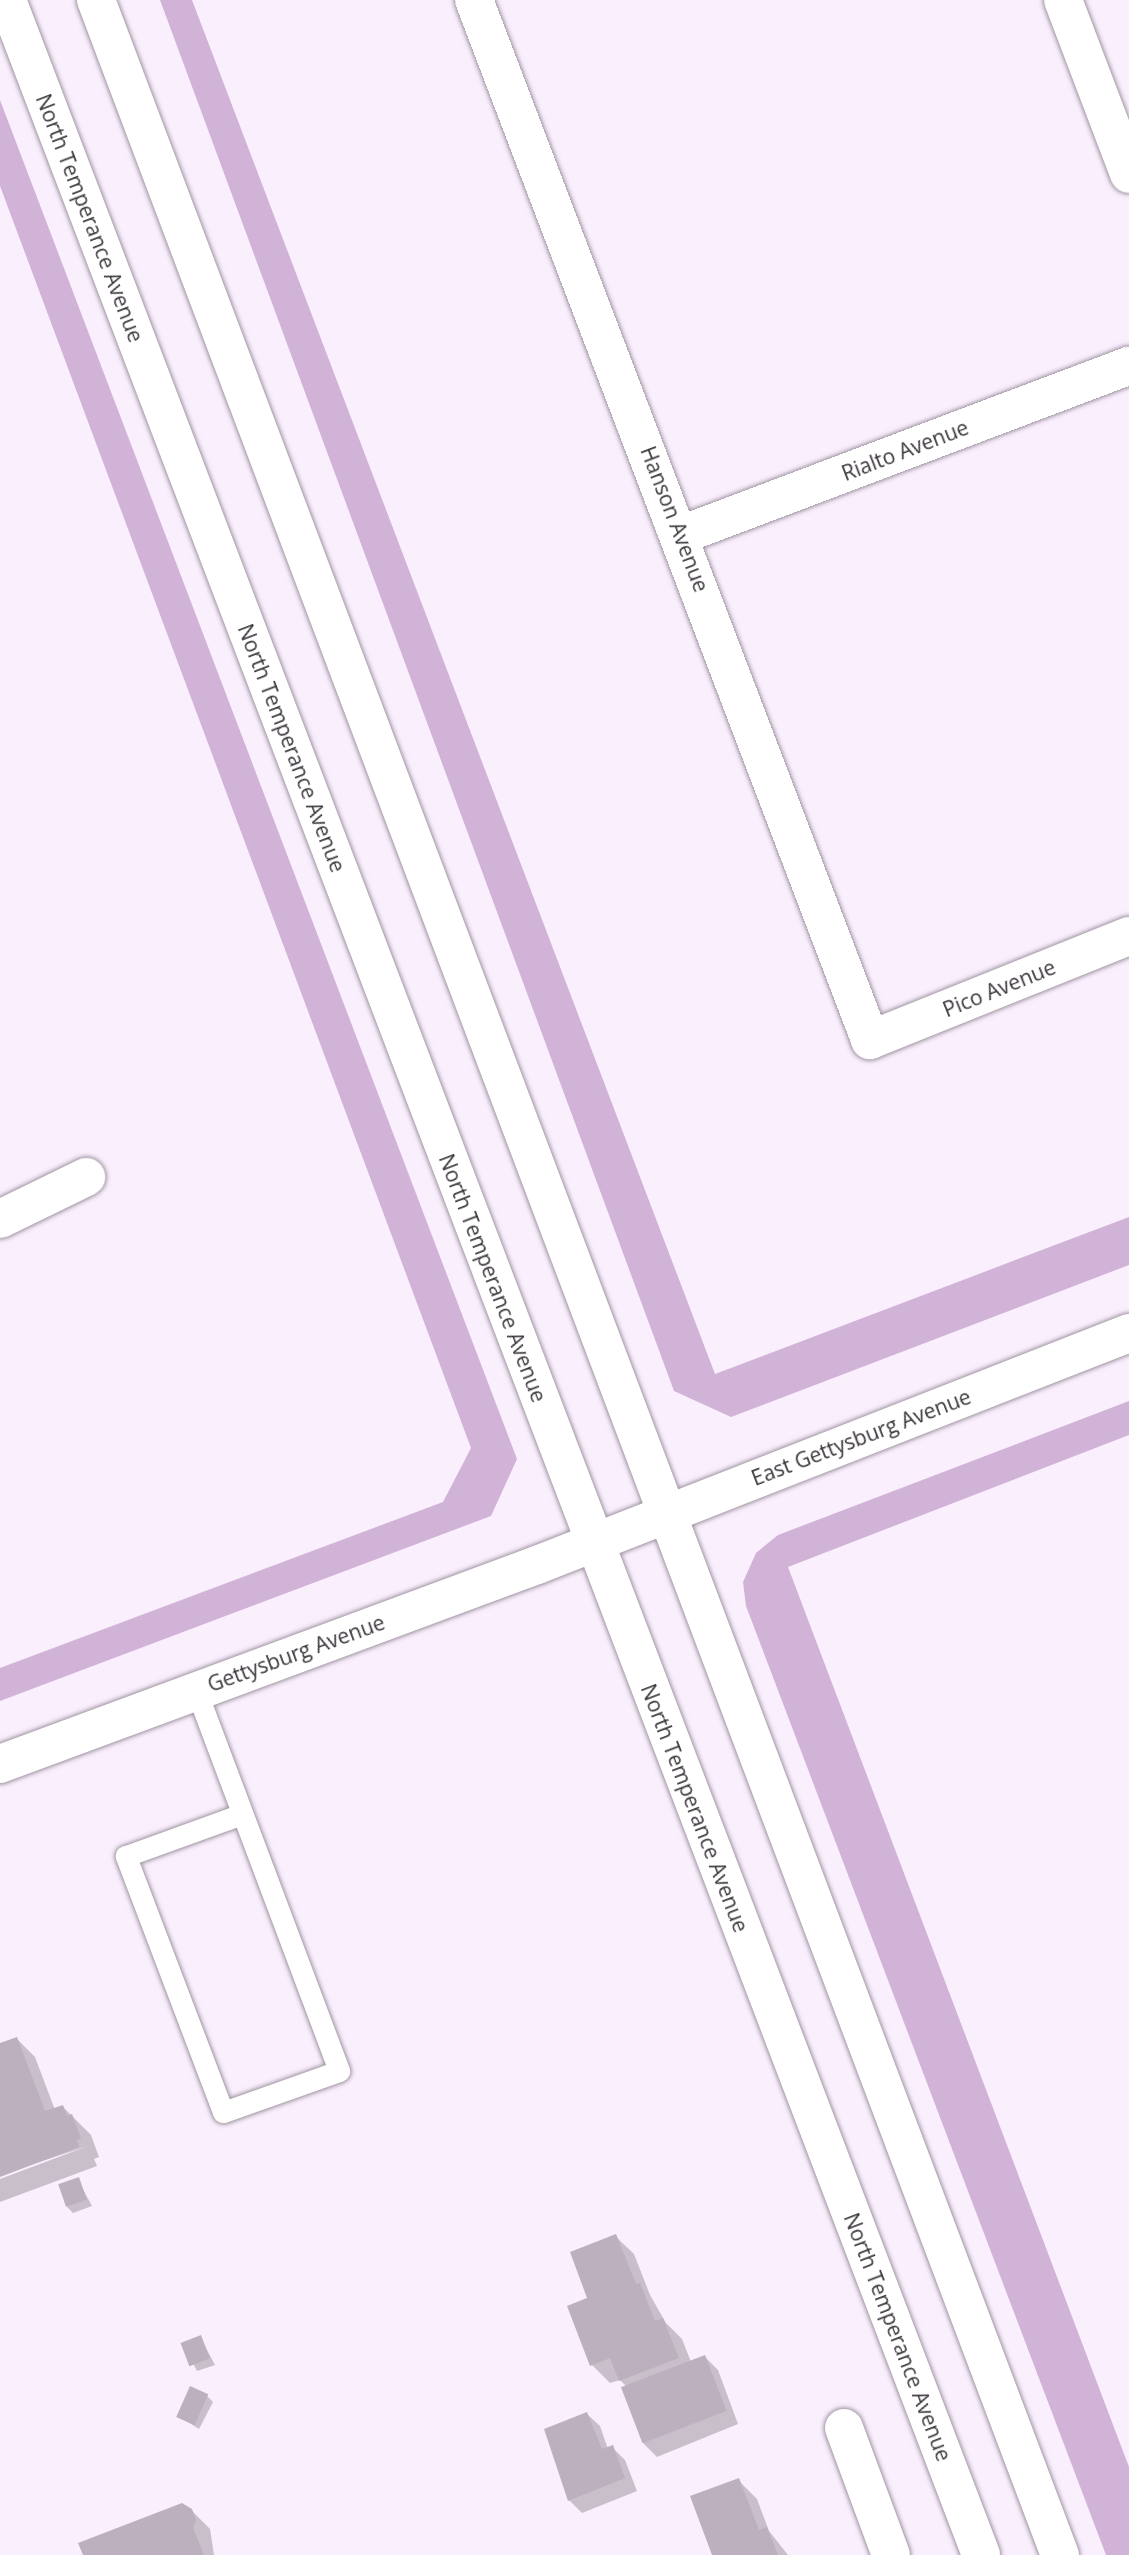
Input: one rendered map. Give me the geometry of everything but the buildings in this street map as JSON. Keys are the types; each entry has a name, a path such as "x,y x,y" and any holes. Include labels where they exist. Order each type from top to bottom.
{"main road":[{"name":"North Temperance Avenue","path":"8,0 592,1542 981,2555"},
{"path":"96,0 1060,2555"},
{"name":"Hanson Avenue","path":"474,0 681,535 870,1040"},
{"path":"1063,0 1129,174"},
{"name":"Rialto Avenue","path":"681,535 1129,366"},
{"name":"Pico Avenue","path":"870,1040 1129,936"},
{"path":"0,1219 86,1177"},
{"name":"East Gettysburg Avenue","path":"592,1542 1129,1333"},
{"name":"Gettysburg Avenue","path":"0,1764 592,1542"},
{"path":"844,2428 891,2555"}],"lane":[{"path":"196,1690 339,2071 223,2112 125,1856 242,1814"}],"shaded area":[{"path":"160,0 192,0 715,1374 1129,1217 1129,1265 731,1417 674,1391"},
{"path":"0,100 517,1459 491,1516 0,1701 0,1668 443,1502 471,1448 0,186"},
{"path":"1129,1401 1129,1435 788,1567 1129,2467 1129,2555 1106,2555 746,1606 743,1582 756,1553 778,1535"}]}
